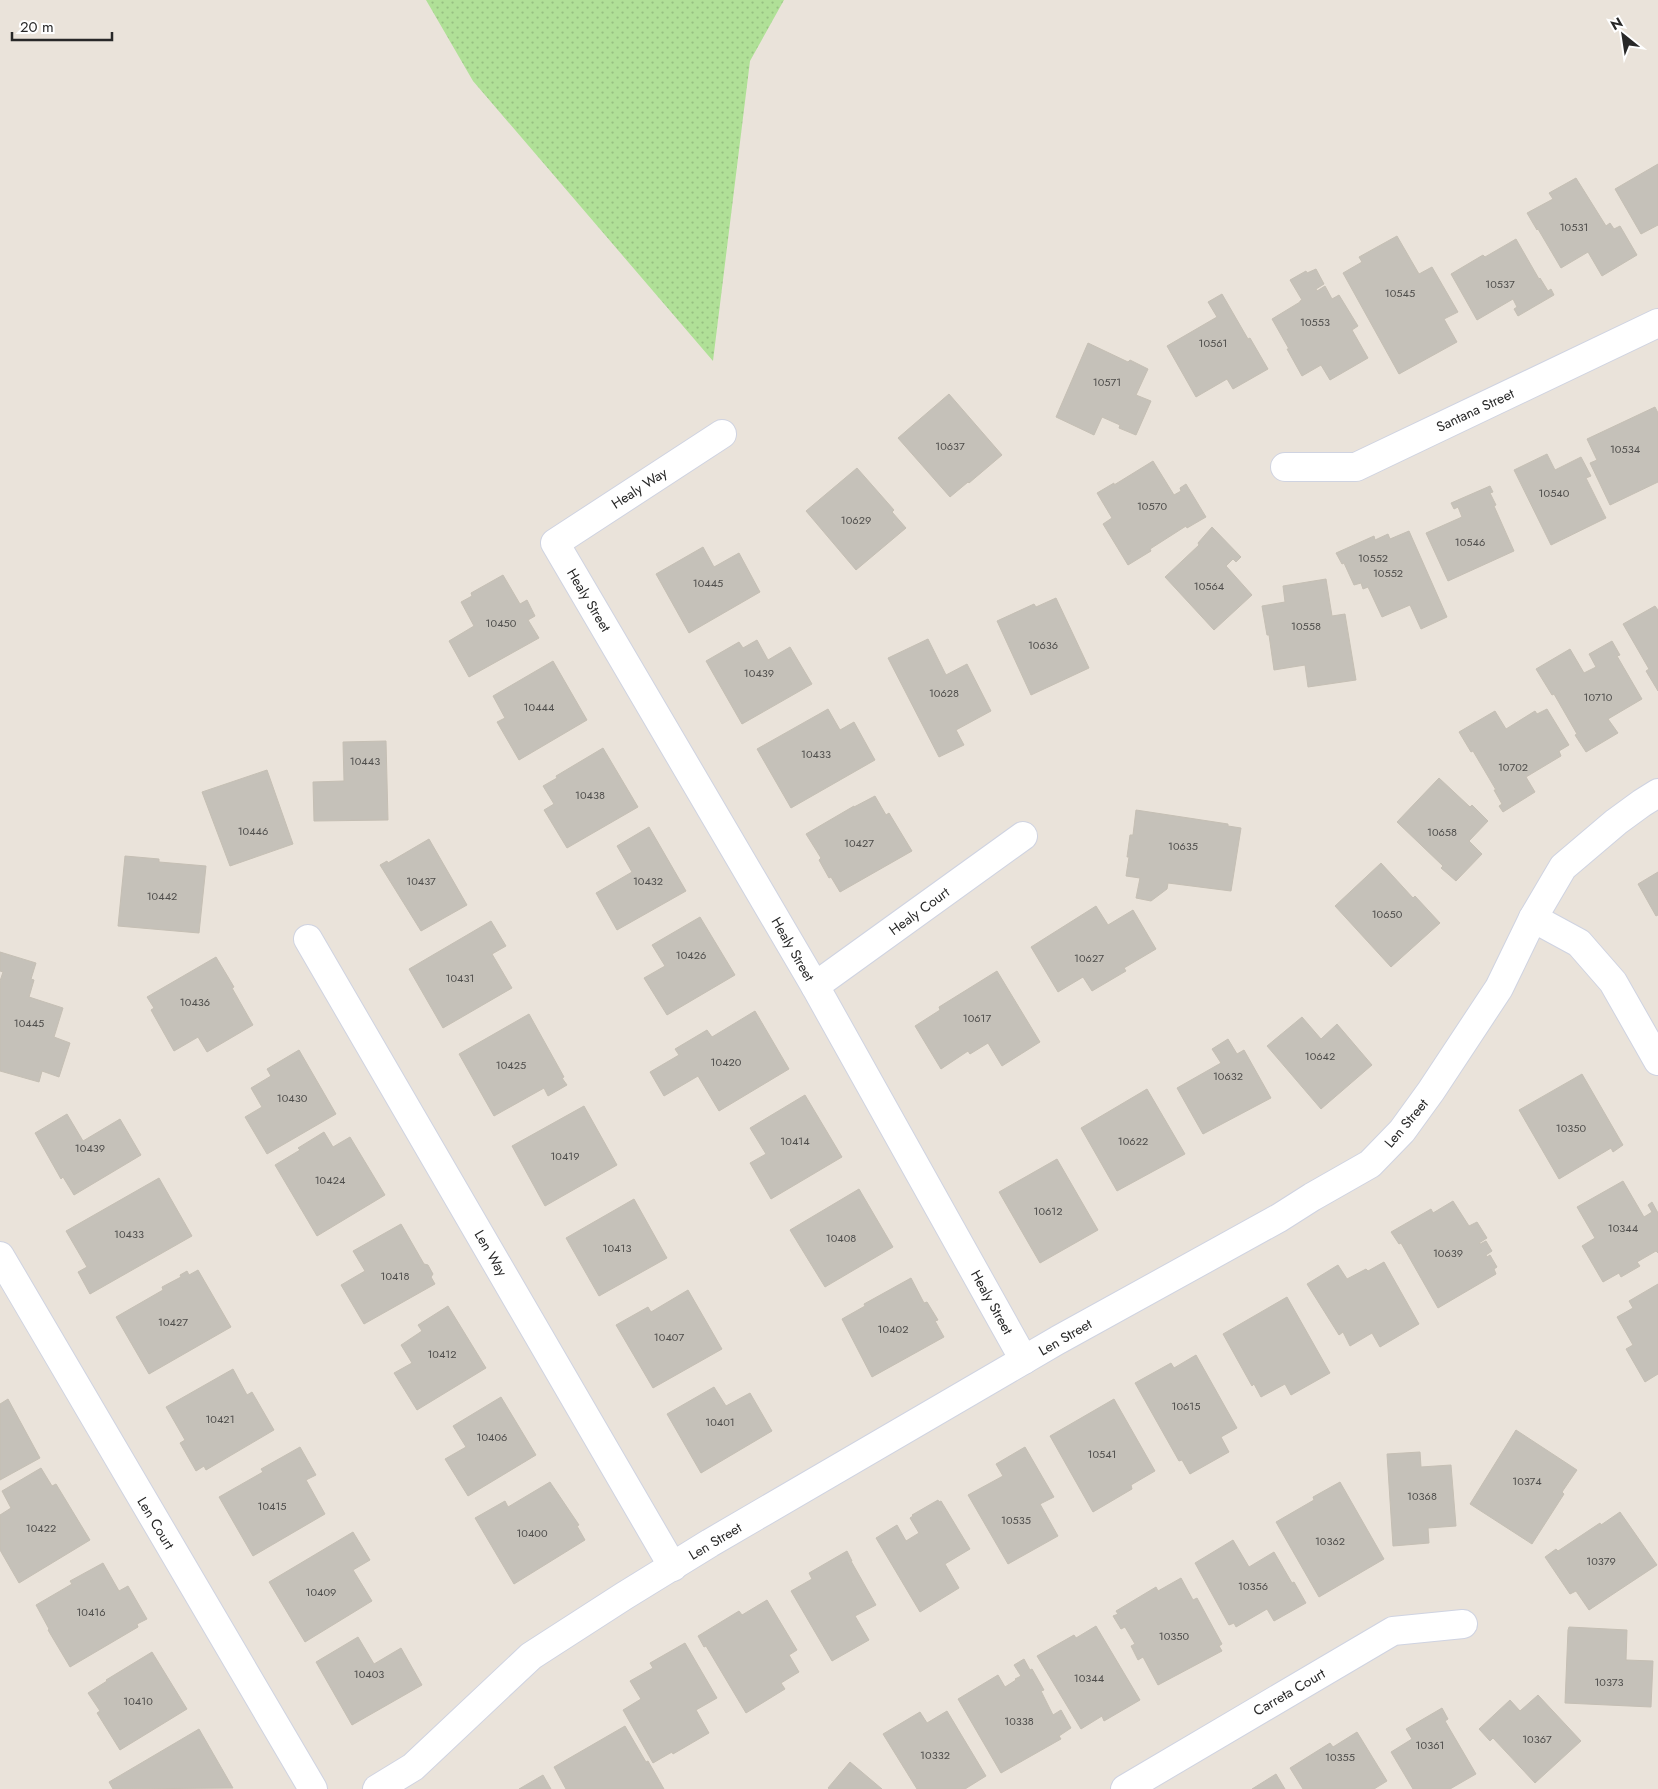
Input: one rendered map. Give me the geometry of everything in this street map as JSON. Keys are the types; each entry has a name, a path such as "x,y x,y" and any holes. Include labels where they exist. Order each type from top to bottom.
{"street":[{"name":"Santana Street","path":"1285,468 1356,467 1658,323"},
{"name":"Healy Way","path":"555,543 722,434"},
{"name":"Healy Street","path":"555,543 815,986 1024,1360"},
{"name":"Len Street","path":"376,1789 412,1767 531,1656 710,1543 1024,1360 1279,1218 1370,1164 1402,1131 1432,1091 1499,988 1533,918 1563,867 1616,822 1658,794"},
{"name":"Healy Court","path":"815,986 1022,836"},
{"path":"1533,918 1579,943 1613,982 1658,1061"},
{"name":"Len Way","path":"308,939 673,1567"},
{"name":"Len Court","path":"0,1256 313,1789"},
{"name":"Carreta Court","path":"1124,1789 1393,1631 1463,1624"}],"green space":[{"path":"426,0 784,0 750,61 713,361 473,81"}],"building":[{"path":"1658,164 1658,225 1641,234 1615,189"},
{"path":"1576,178 1606,226 1610,223 1614,229 1620,226 1637,255 1602,276 1588,252 1561,268 1527,213 1553,199 1549,193"},
{"path":"1397,236 1419,274 1432,267 1458,312 1444,319 1457,342 1399,374 1343,273 1362,262 1359,257"},
{"path":"1516,239 1539,279 1548,291 1551,289 1554,295 1518,316 1514,309 1517,307 1513,299 1477,320 1451,274 1483,255 1485,257"},
{"path":"1316,269 1324,284 1316,289 1317,291 1325,286 1332,299 1339,295 1358,326 1352,330 1368,358 1330,380 1321,365 1302,376 1272,319 1302,300 1290,280 1306,271 1307,273"},
{"path":"1222,294 1268,369 1233,389 1227,379 1196,397 1167,346 1217,317 1208,302"},
{"path":"1088,343 1128,362 1130,360 1148,369 1136,395 1151,401 1136,435 1119,428 1120,425 1102,417 1094,435 1056,417"},
{"path":"949,394 1002,455 950,497 898,438"},
{"path":"1655,407 1658,413 1658,482 1610,505 1590,463 1597,460 1587,439"},
{"path":"1547,454 1555,470 1581,457 1591,476 1586,478 1606,518 1551,545 1514,470"},
{"path":"1153,461 1174,495 1181,491 1180,488 1186,484 1206,517 1187,528 1186,526 1128,565 1103,524 1112,518 1097,493"},
{"path":"857,468 894,510 892,512 906,528 856,570 806,511"},
{"path":"1490,486 1493,492 1490,493 1496,505 1494,506 1514,551 1448,581 1426,533 1462,517 1458,507 1454,509 1451,503"},
{"path":"1212,527 1241,557 1236,562 1233,559 1226,566 1252,595 1214,630 1165,577 1199,545 1198,543"},
{"path":"1409,531 1447,617 1421,629 1410,605 1382,617 1368,587 1363,589 1361,583 1354,585 1344,563 1342,564 1336,553 1374,536 1375,540 1388,534 1390,539"},
{"path":"703,547 714,567 739,553 760,592 689,633 656,574"},
{"path":"503,575 520,604 527,600 535,616 528,620 539,638 469,677 449,641 474,626 461,602 472,596 471,593"},
{"path":"1326,579 1332,616 1345,614 1356,680 1308,687 1305,665 1274,670 1269,635 1267,635 1262,606 1285,602 1283,586"},
{"path":"1056,598 1089,668 1031,695 997,621 1034,604 1036,607"},
{"path":"1655,606 1658,610 1658,691 1646,671 1649,669 1623,624"},
{"path":"928,639 946,675 967,664 991,711 956,730 964,745 939,757 888,658"},
{"path":"757,640 768,660 790,647 812,684 742,724 706,661 739,642 743,648"},
{"path":"1612,641 1620,655 1617,656 1642,699 1608,719 1618,733 1586,752 1554,694 1552,695 1536,669 1570,649 1584,673 1596,667 1589,654"},
{"path":"553,661 587,720 519,760 497,722 505,718 493,696"},
{"path":"828,709 840,730 854,722 875,760 791,808 757,749"},
{"path":"1547,709 1569,745 1559,751 1561,756 1526,777 1535,792 1503,812 1499,806 1502,804 1494,790 1496,790 1473,751 1471,752 1459,732 1495,711 1506,729 1535,711 1537,714"},
{"path":"386,741 388,820 314,821 313,782 344,781 343,742"},
{"path":"603,748 638,807 567,848 544,810 554,804 543,786"},
{"path":"267,770 293,844 230,866 202,792"},
{"path":"1439,778 1488,821 1469,841 1482,854 1456,881 1397,822"},
{"path":"875,796 886,815 889,813 912,851 840,892 831,877 829,878 819,860 821,858 806,834"},
{"path":"1136,810 1228,824 1228,826 1241,828 1231,891 1168,883 1167,889 1151,901 1136,898 1140,878 1126,876 1130,835 1133,835"},
{"path":"649,827 686,891 617,930 596,893 632,872 617,846"},
{"path":"429,839 467,905 421,931 380,865 387,861 388,863"},
{"path":"125,856 159,859 159,862 206,866 199,933 118,926"},
{"path":"1381,863 1413,898 1415,896 1440,923 1391,967 1335,906"},
{"path":"1658,872 1658,915 1656,916 1638,884"},
{"path":"1096,906 1108,925 1133,910 1156,949 1124,968 1126,971 1092,991 1083,977 1058,992 1031,947"},
{"path":"700,917 735,975 667,1015 644,978 665,966 652,945"},
{"path":"491,921 506,946 492,954 512,988 443,1028 409,969"},
{"path":"0,952 36,963 31,979 34,980 29,997 63,1008 54,1037 70,1043 59,1077 42,1071 39,1082 0,1071 0,981 3,972 0,971"},
{"path":"216,957 253,1025 207,1052 198,1037 174,1051 151,1010 154,1008 147,997"},
{"path":"997,971 1040,1042 1002,1066 988,1043 970,1054 968,1051 941,1069 915,1026 940,1010 939,1007"},
{"path":"755,1011 789,1069 719,1111 698,1076 664,1096 650,1072 679,1055 675,1049 707,1030 712,1037"},
{"path":"529,1014 567,1085 548,1096 544,1088 494,1116 459,1054"},
{"path":"1302,1017 1321,1039 1337,1024 1372,1065 1321,1109 1267,1046"},
{"path":"1228,1039 1237,1054 1244,1050 1271,1098 1203,1134 1177,1088 1221,1063 1212,1049"},
{"path":"299,1050 336,1114 267,1154 245,1117 262,1107 251,1088 271,1076 267,1069"},
{"path":"1582,1074 1623,1145 1613,1152 1611,1148 1559,1179 1519,1110"},
{"path":"1147,1089 1185,1154 1117,1191 1081,1128"},
{"path":"805,1095 842,1157 771,1199 750,1163 766,1154 750,1128"},
{"path":"584,1106 617,1165 545,1206 512,1146"},
{"path":"67,1114 83,1141 120,1119 141,1155 74,1195 63,1177 61,1179 35,1133"},
{"path":"324,1132 333,1147 350,1137 385,1195 317,1236 275,1165 300,1150 298,1148"},
{"path":"1057,1159 1098,1230 1040,1263 999,1192"},
{"path":"159,1178 192,1236 90,1294 78,1272 87,1267 66,1231"},
{"path":"1623,1181 1644,1217 1652,1212 1648,1205 1652,1202 1658,1213 1658,1253 1656,1251 1637,1262 1640,1266 1621,1277 1619,1273 1603,1282 1582,1246 1595,1238 1577,1207"},
{"path":"859,1189 893,1247 825,1287 790,1230"},
{"path":"634,1199 667,1258 599,1296 566,1238"},
{"path":"1453,1201 1469,1226 1477,1222 1487,1238 1479,1243 1486,1241 1492,1251 1486,1255 1487,1257 1490,1255 1497,1267 1494,1269 1496,1274 1438,1308 1401,1243 1399,1244 1391,1232 1431,1209 1433,1213"},
{"path":"401,1224 424,1264 428,1265 433,1274 431,1277 435,1284 364,1324 341,1285 365,1271 353,1251"},
{"path":"1384,1262 1419,1324 1380,1347 1372,1333 1350,1346 1343,1332 1339,1335 1307,1284 1338,1265 1347,1279"},
{"path":"198,1270 231,1327 149,1374 116,1317 163,1290 162,1287 181,1277 180,1275 187,1271 189,1275"},
{"path":"911,1278 924,1303 927,1302 938,1320 935,1321 944,1337 872,1377 842,1319 865,1306 864,1304"},
{"path":"1658,1284 1658,1374 1645,1382 1626,1349 1633,1345 1617,1317 1633,1308 1629,1301"},
{"path":"688,1290 722,1349 653,1388 616,1325 648,1307 651,1312"},
{"path":"1287,1297 1330,1373 1291,1395 1285,1384 1261,1397 1254,1384 1252,1386 1223,1334"},
{"path":"448,1306 486,1368 417,1410 394,1373 412,1363 401,1345 422,1331 418,1325"},
{"path":"1196,1355 1237,1428 1221,1437 1229,1452 1190,1474 1182,1460 1179,1461 1135,1383 1171,1363 1174,1368"},
{"path":"233,1369 247,1395 252,1392 274,1430 206,1470 204,1466 196,1471 180,1443 185,1440 166,1407"},
{"path":"714,1387 726,1406 750,1393 772,1431 701,1473 667,1414"},
{"path":"501,1397 536,1455 468,1496 445,1459 466,1447 453,1426"},
{"path":"8,1399 40,1458 0,1480 0,1404"},
{"path":"1114,1399 1155,1471 1131,1485 1132,1489 1093,1512 1050,1436"},
{"path":"1516,1430 1577,1470 1532,1544 1470,1504"},
{"path":"300,1447 316,1475 306,1480 325,1514 253,1556 219,1497 263,1472 261,1469"},
{"path":"1025,1447 1054,1497 1040,1504 1058,1536 1008,1564 968,1495 1003,1476 996,1464"},
{"path":"1420,1452 1421,1467 1451,1465 1456,1526 1428,1528 1429,1543 1393,1546 1387,1454"},
{"path":"41,1468 52,1486 56,1484 90,1540 19,1583 0,1550 0,1515 11,1508 2,1491"},
{"path":"550,1482 579,1525 577,1526 585,1540 514,1584 475,1518 505,1501 508,1507"},
{"path":"1340,1482 1384,1559 1319,1597 1276,1522 1314,1500 1313,1497"},
{"path":"938,1500 939,1502 941,1501 970,1549 945,1564 959,1588 920,1612 876,1538 897,1525 906,1541 919,1533 910,1518 912,1515"},
{"path":"1620,1512 1657,1565 1589,1610 1576,1591 1570,1594 1545,1557 1556,1549 1558,1551"},
{"path":"353,1532 370,1560 353,1570 372,1601 305,1642 269,1582"},
{"path":"1233,1540 1249,1567 1274,1552 1306,1603 1274,1621 1267,1609 1236,1627 1234,1623 1229,1625 1195,1563"},
{"path":"847,1551 876,1605 855,1616 869,1640 832,1661 791,1591 812,1579 809,1573"},
{"path":"103,1563 119,1591 128,1586 147,1619 137,1624 138,1627 70,1667 36,1605 72,1584 70,1581"},
{"path":"1181,1578 1193,1600 1197,1598 1222,1644 1219,1646 1222,1651 1158,1685 1143,1657 1138,1660 1131,1646 1135,1644 1125,1627 1121,1629 1113,1616 1118,1614 1116,1611 1156,1587 1158,1591"},
{"path":"767,1600 797,1650 789,1655 799,1672 781,1683 785,1689 746,1713 698,1636 739,1611 742,1615"},
{"path":"1096,1626 1140,1700 1104,1721 1102,1716 1081,1729 1037,1656 1074,1635 1076,1638"},
{"path":"1569,1627 1627,1630 1626,1660 1653,1661 1651,1707 1565,1703"},
{"path":"358,1637 374,1664 401,1648 422,1685 352,1725 316,1662"},
{"path":"685,1643 717,1698 696,1710 709,1733 673,1754 672,1752 653,1763 623,1710 641,1699 630,1681 653,1668 650,1663"},
{"path":"152,1652 187,1709 120,1750 97,1713 100,1711 88,1693"},
{"path":"1024,1659 1044,1690 1041,1691 1053,1715 1061,1710 1071,1728 1059,1736 1061,1739 1001,1773 958,1699 998,1675 1005,1687 1021,1676 1014,1665"},
{"path":"1538,1695 1581,1741 1535,1783 1493,1738 1490,1741 1479,1729 1510,1700 1520,1711"},
{"path":"1442,1708 1448,1719 1445,1721 1476,1774 1450,1789 1413,1789 1391,1752 1412,1739 1406,1729"},
{"path":"947,1711 986,1776 965,1789 917,1789 883,1734 920,1712 927,1723"},
{"path":"625,1726 664,1789 566,1789 554,1767"},
{"path":"199,1729 233,1788 113,1789 109,1782"},
{"path":"1357,1732 1387,1781 1374,1789 1303,1789 1290,1768 1330,1743 1333,1747"},
{"path":"850,1762 882,1789 829,1789"},
{"path":"1276,1774 1285,1789 1252,1789"},
{"path":"543,1775 551,1789 519,1789"}]}
